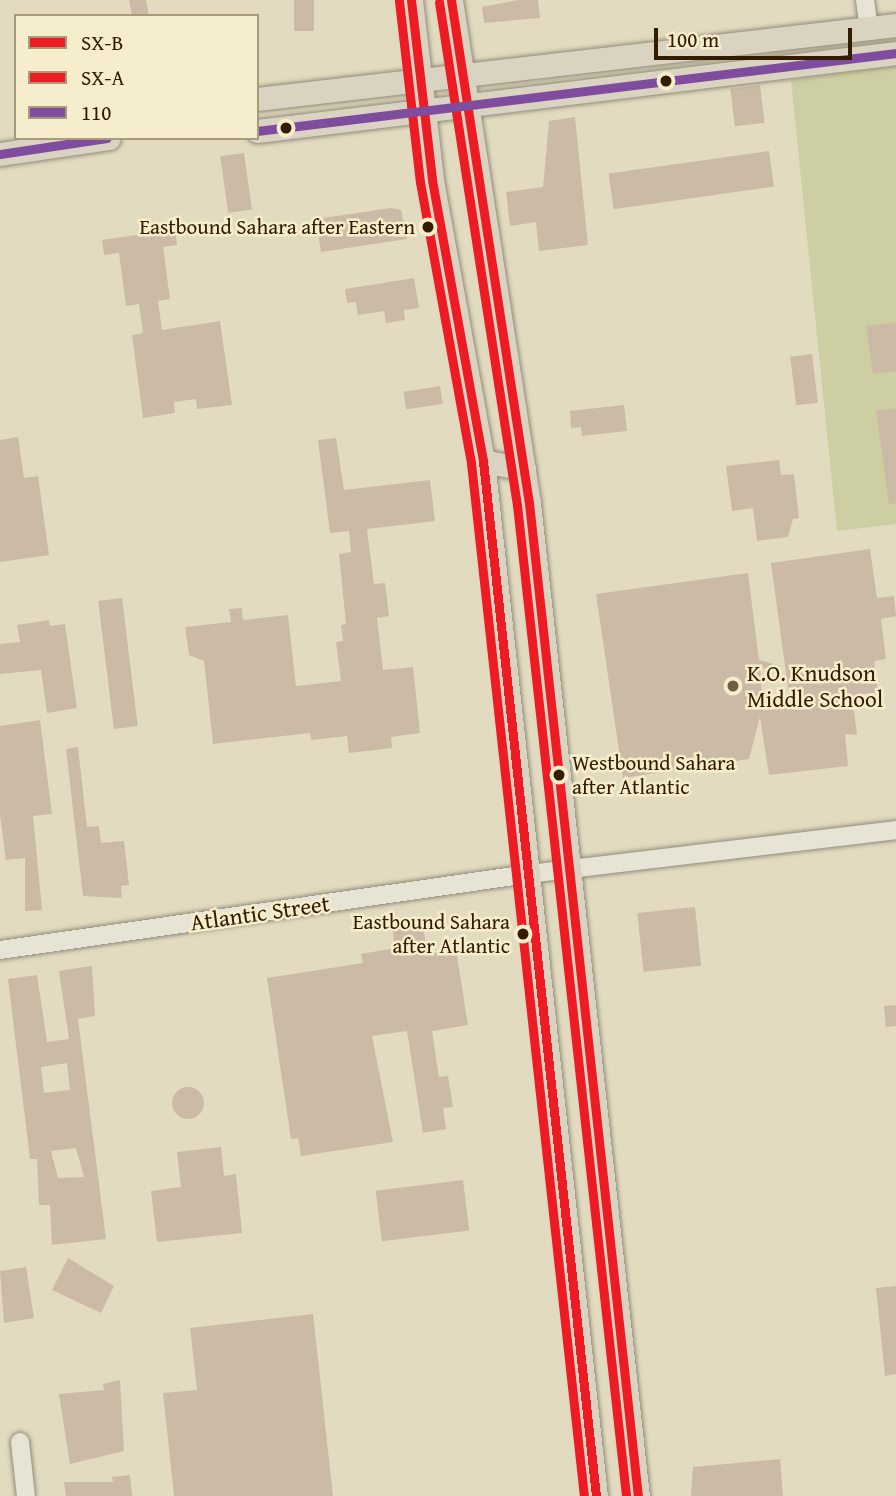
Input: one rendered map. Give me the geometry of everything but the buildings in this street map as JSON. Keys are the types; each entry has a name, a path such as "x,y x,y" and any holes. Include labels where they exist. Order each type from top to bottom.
{"main road":[{"path":"411,0 423,112 483,461 596,1496"},
{"path":"451,0 464,108 524,469 638,1496"},
{"path":"259,99 419,75 896,25"},
{"path":"770,69 780,54 852,42 869,28"},
{"path":"259,131 464,108 896,53"},
{"path":"0,154 95,140"},
{"path":"483,461 524,469"},
{"path":"571,1270 613,1284"}],"street":[{"path":"865,0 869,28"},
{"name":"Atlantic Street","path":"0,950 528,874 896,830"},
{"path":"20,1442 26,1496"}],"green space":[{"path":"896,66 896,524 837,531 791,80"}],"transit line":[{"name":"SX-B","path":"411,0 432,180 483,461 596,1496"},
{"name":"SX-B","path":"451,0 529,503 638,1496"},
{"name":"SX-A","path":"399,1 420,182 471,463 584,1496"},
{"name":"SX-A","path":"439,2 517,505 626,1496"},
{"name":"110","path":"259,131 896,53"},
{"name":"110","path":"0,154 94,140"}],"place":[{"name":"Eastbound Sahara after Eastern","path":"428,227"},
{"name":"K.O. Knudson Middle School","path":"733,686"},
{"name":"Westbound Sahara after Atlantic","path":"559,775"},
{"name":"Eastbound Sahara after Atlantic","path":"523,934"}]}
